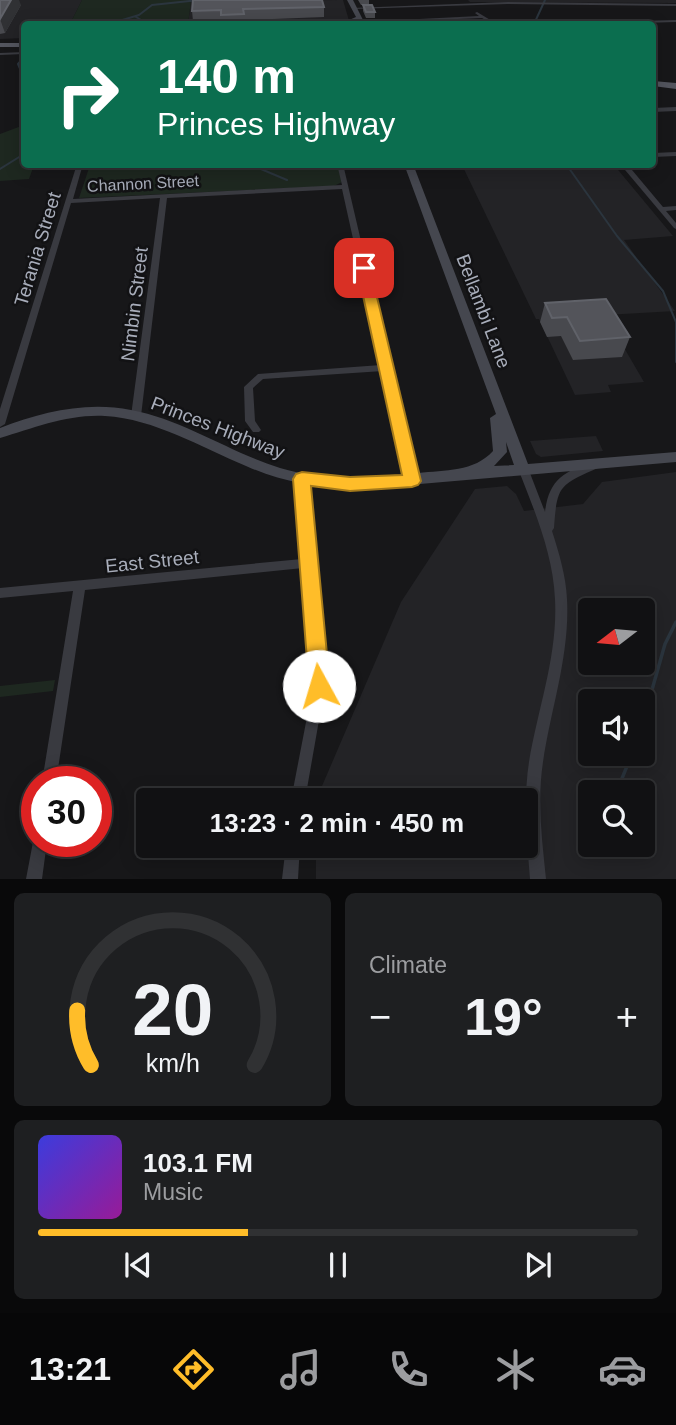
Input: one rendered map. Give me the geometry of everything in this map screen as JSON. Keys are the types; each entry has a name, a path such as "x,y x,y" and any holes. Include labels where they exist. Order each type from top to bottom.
{"main road":[{"path":"351,0 357,19"},
{"path":"0,44 21,43"},
{"path":"656,82 676,84"},
{"name":"Bellambi Lane","path":"410,168 524,471"},
{"path":"459,476 486,465 500,452 501,441 489,379"},
{"name":"Princes Highway","path":"0,433 65,414 103,411 136,416 302,479 350,484 412,481 676,457"}],"street":[{"path":"357,19 470,4 675,6"},
{"path":"470,4 480,17"},
{"path":"357,19 480,17 489,21"},
{"path":"656,22 676,21"},
{"path":"0,54 21,53"},
{"path":"656,110 676,109"},
{"path":"656,155 676,154"},
{"name":"Terania Street","path":"0,424 79,168"},
{"path":"341,168 412,481"},
{"path":"626,168 676,227"},
{"name":"Channon Street","path":"69,201 345,187"},
{"name":"Nimbin Street","path":"136,416 164,196"},
{"path":"661,209 676,208"},
{"path":"256,430 250,421 248,387 261,376 387,368"},
{"path":"548,532 551,496 555,488 570,475 594,464"},
{"path":"524,471 548,532 559,578 561,612 555,663 536,765 534,825 538,879"},
{"path":"300,788 319,686 302,479"},
{"name":"East Street","path":"0,593 307,563"},
{"path":"52,766 80,585"},
{"path":"34,879 38,857"},
{"path":"290,879 292,858"}],"shaded area":[{"path":"0,0 82,0 72,21 21,21 21,38 0,39"},
{"path":"82,0 248,0 191,1 188,21 72,21"},
{"path":"343,0 349,21 188,21 191,1"},
{"path":"468,0 676,0 676,3 470,2"},
{"path":"21,126 21,168 33,168 29,179 0,181 0,134"},
{"path":"89,168 339,168 342,182 334,186 79,198"},
{"path":"463,168 616,168 673,236 624,240 675,311 605,315 644,382 608,385 611,392 575,395 539,319 536,319"},
{"path":"596,436 603,451 541,457 536,454 530,441"},
{"path":"676,472 676,879 316,879 316,858 538,858 538,788 321,788 401,602 475,489 507,486 516,494 524,511 583,504 602,482"},
{"path":"55,680 53,691 0,697 0,686"}],"building":[{"path":"0,0 11,0 0,19"},
{"path":"193,0 322,0 324,7 243,9 244,14 221,15 221,10 192,11"},
{"path":"363,5 372,5 375,12 366,12"},
{"path":"606,299 630,337 580,341 567,317 552,318 545,303"}],"waterway":[{"path":"119,21 139,15 152,5 199,0"},
{"path":"535,21 545,0"},
{"path":"136,17 143,21"},
{"path":"21,60 18,64 21,71"},
{"path":"0,169 21,156"},
{"path":"258,168 287,180"},
{"path":"569,168 617,236 663,291 676,322 676,362"},
{"path":"652,689 665,644 676,622"},
{"path":"621,780 627,766"}],"route":[{"path":"319,686 302,479 350,484 412,481 364,268"}]}
